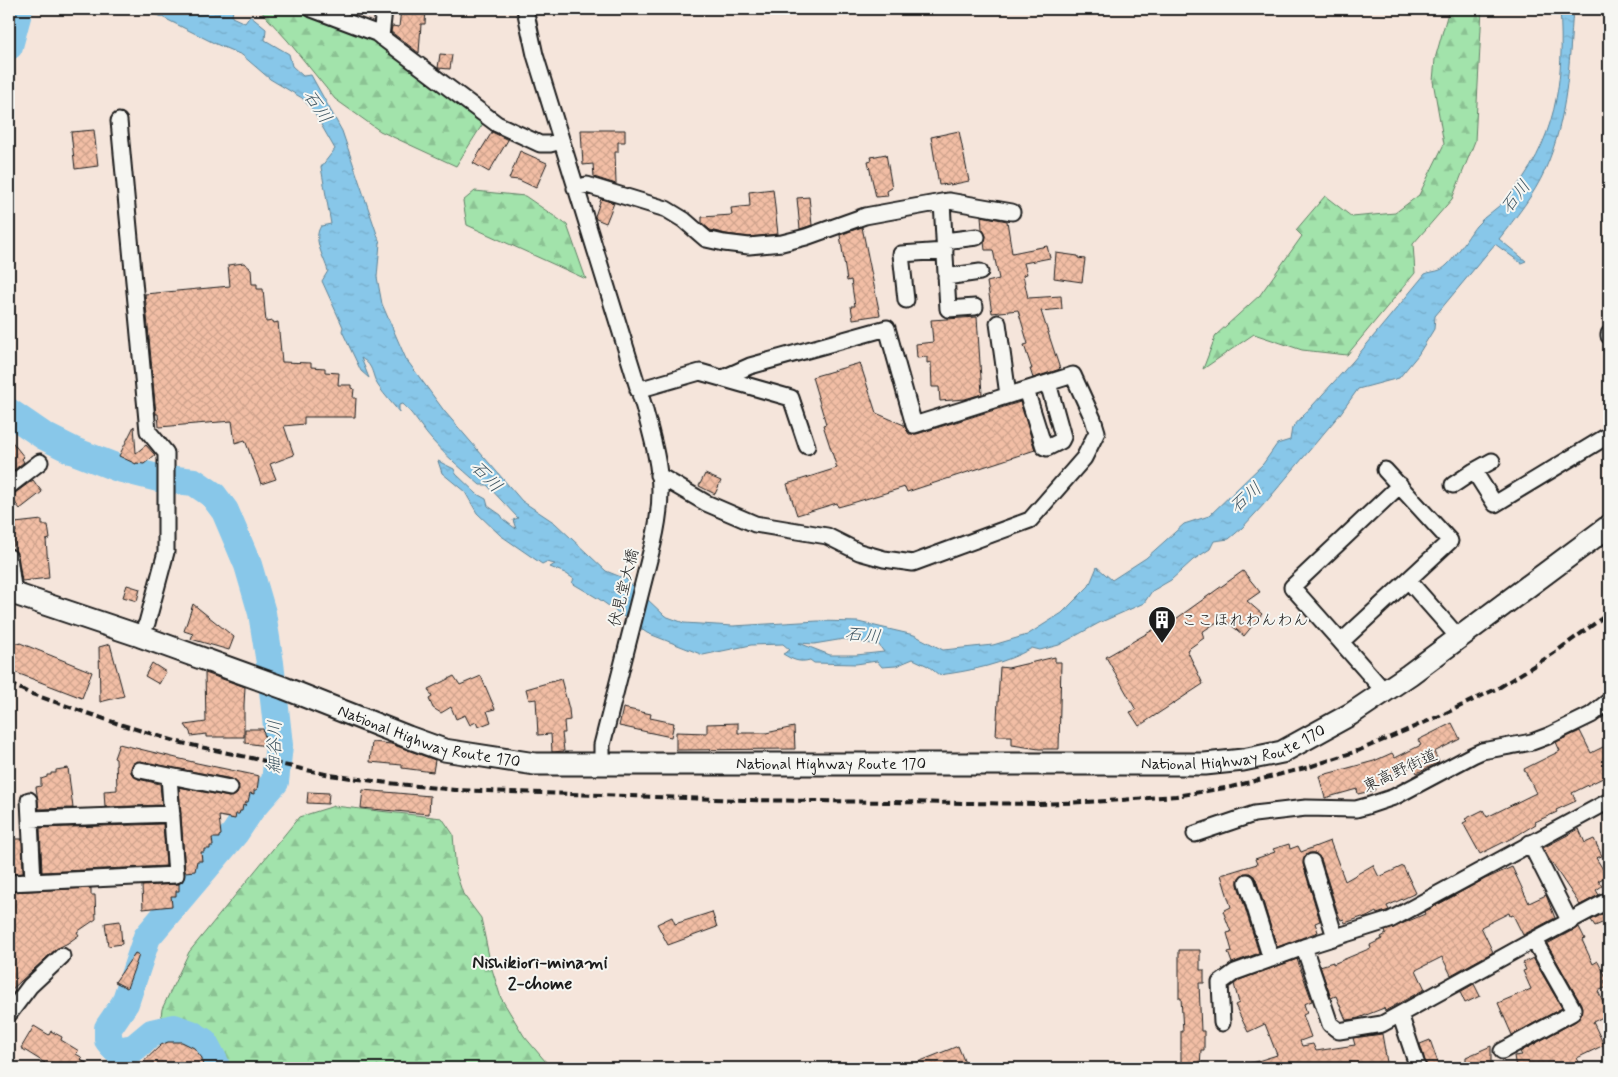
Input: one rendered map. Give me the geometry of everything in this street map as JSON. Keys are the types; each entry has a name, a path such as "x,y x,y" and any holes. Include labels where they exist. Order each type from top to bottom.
{"highway":[{"name":"National Highway Route 170","path":"11,593 140,636 284,688 444,750 535,764 1205,764 1243,760 1282,752 1351,714 1459,638 1609,526"}],"street":[{"path":"312,9 376,33 497,124 540,144 561,141"},
{"path":"381,37 384,9"},
{"name":"伏見堂大橋","path":"525,9 532,47 638,390 654,449 659,482 658,522 602,745 602,764"},
{"path":"118,121 148,431 166,454 166,552 147,623 140,636"},
{"path":"576,188 586,185 666,209 684,220 706,239 749,246 782,243 806,237 865,216 949,201 1012,212"},
{"path":"942,202 948,309 975,307"},
{"path":"906,300 900,254 944,246 977,237"},
{"path":"946,277 980,272"},
{"path":"998,323 1008,395"},
{"path":"659,482 674,483 706,503 754,524 827,536 859,552 884,559 913,563 1030,520 1084,458 1097,432 1073,375 914,424 887,328 750,366 723,378"},
{"path":"638,390 700,372 792,398 807,446"},
{"path":"1026,390 1044,447 1047,448 1061,441 1063,437 1048,383"},
{"path":"1474,471 1495,504 1609,435"},
{"path":"1453,485 1492,461"},
{"path":"9,486 40,462"},
{"path":"1341,642 1450,541 1385,470"},
{"path":"1384,691 1292,587 1400,485"},
{"path":"9,557 11,593"},
{"path":"1408,580 1459,638"},
{"name":"東高野街道","path":"1195,834 1254,814 1306,808 1356,809 1374,804 1394,797 1473,755 1494,748 1527,743 1548,736 1591,715 1609,702"},
{"path":"140,770 230,788"},
{"path":"9,883 176,875 169,776"},
{"path":"29,800 33,881"},
{"path":"1222,1023 1220,983 1235,972 1304,947 1390,920 1609,801"},
{"path":"30,819 172,814"},
{"path":"1530,844 1570,922"},
{"path":"1312,862 1335,938"},
{"path":"1247,882 1270,959"},
{"path":"1304,947 1330,1024 1339,1031 1382,1024 1609,900"},
{"path":"1502,1051 1572,1012 1534,940"},
{"path":"9,1014 30,986 62,956"},
{"path":"1400,1014 1418,1068"}],"green space":[{"path":"259,9 323,9 378,43 484,122 456,166 380,131 335,99 288,41"},
{"path":"1449,9 1482,9 1475,141 1452,199 1413,244 1415,273 1347,355 1302,350 1254,334 1203,369 1216,335 1260,295 1302,236 1296,230 1325,196 1352,217 1395,213 1419,195 1444,144 1433,81 1435,59"},
{"path":"475,191 525,196 567,225 586,279 467,225 463,201"},
{"path":"334,806 442,818 453,834 456,873 463,894 481,918 491,966 501,998 524,1036 551,1068 217,1068 218,1065 205,1037 174,1024 160,1025 162,1009 189,952 299,817"}],"water":[{"path":"9,9 33,9 23,31 9,29"},
{"name":"石川","path":"134,9 233,9 232,17 245,23 250,16 266,29 265,40 289,54 292,66 303,76 311,75 342,131 380,243 377,277 382,304 406,359 445,412 522,501 555,523 606,571 626,579 665,616 684,623 733,626 818,621 858,622 914,635 943,650 993,645 1027,635 1062,613 1089,586 1097,567 1112,580 1146,558 1184,524 1209,516 1263,464 1277,444 1290,440 1292,428 1353,361 1425,274 1445,267 1476,226 1503,202 1524,177 1537,156 1554,110 1561,60 1560,9 1573,9 1566,91 1559,131 1553,150 1536,188 1499,239 1526,261 1521,263 1495,244 1435,316 1434,329 1418,355 1399,378 1358,389 1340,414 1242,528 1229,539 1214,541 1210,549 1193,560 1171,580 1152,591 1144,603 1099,623 1059,645 1040,650 1032,648 987,666 939,675 928,666 913,659 896,666 882,667 877,661 856,664 814,663 810,660 799,661 783,654 790,650 783,644 751,645 703,655 647,633 599,599 572,583 574,579 550,567 555,564 546,562 542,564 500,535 477,513 465,492 442,473 438,461 454,469 456,474 477,494 486,499 488,506 516,529 513,520 518,518 487,485 480,485 441,449 403,404 399,405 399,412 379,387 369,364 361,358 369,378 361,371 342,331 343,327 322,281 328,271 318,242 321,226 331,224 321,167 335,149 312,109 302,98 270,79 242,55 160,16","holes":["844,639 879,645 884,652 830,655 799,643 814,644"]}],"building":[{"path":"401,9 426,9 425,24 421,24 419,53 391,32 392,26 399,27"},
{"path":"440,54 452,55 450,69 438,68"},
{"path":"94,130 98,166 75,169 71,132"},
{"path":"581,130 625,130 625,142 618,142 618,152 615,152 616,184 594,177 593,164 583,165"},
{"path":"959,131 969,181 939,185 931,137"},
{"path":"492,132 508,140 489,172 473,163"},
{"path":"520,151 547,163 536,188 519,180 509,179"},
{"path":"886,154 892,188 887,191 888,196 876,197 868,161 872,160 871,157"},
{"path":"773,189 778,234 749,237 726,234 710,230 702,223 702,217 732,215 731,208 750,206 749,192"},
{"path":"809,197 812,225 800,229 797,198"},
{"path":"601,199 614,203 606,223 596,219 595,216"},
{"path":"981,216 1007,221 1012,253 1047,246 1050,258 1024,263 1027,274 1023,275 1028,298 1061,296 1062,309 1041,311 1060,369 1033,378 1024,345 1028,344 1018,310 992,313 987,282 999,279 993,250 985,250 984,242 986,236 982,229"},
{"path":"862,227 880,315 853,319 851,306 855,306 851,280 847,281 840,235"},
{"path":"1056,253 1078,256 1078,258 1085,259 1082,282 1054,278"},
{"path":"244,263 251,269 252,284 257,284 257,289 263,289 266,322 278,322 282,362 311,363 311,367 325,368 325,372 339,373 338,385 351,385 351,388 354,389 353,398 356,398 355,417 304,417 304,424 284,426 294,455 270,464 276,479 261,484 245,440 235,443 232,421 159,427 158,414 156,414 145,294 230,286 228,265"},
{"path":"977,317 982,394 965,399 940,401 939,387 932,387 931,362 927,363 927,357 917,358 916,344 933,342 931,320"},
{"path":"860,363 876,413 904,425 909,434 917,434 1020,402 1035,450 907,492 905,487 838,507 837,503 797,515 787,484 837,468 823,425 826,424 812,377"},
{"path":"134,426 136,453 146,445 155,455 144,464 136,464 119,456"},
{"path":"9,438 24,457 22,459 24,462 9,474"},
{"path":"705,474 721,481 715,494 699,486"},
{"path":"33,480 42,492 20,509 9,495"},
{"path":"42,520 42,525 48,525 50,539 46,540 49,578 22,581 18,556 14,550 13,533 16,532 15,523"},
{"name":"ここほれわんわん","path":"1243,571 1260,592 1247,601 1262,614 1244,636 1223,618 1202,632 1204,638 1187,650 1203,684 1139,726 1130,712 1136,710 1106,657 1165,623 1166,626"},
{"path":"127,585 140,589 137,601 123,597"},
{"path":"193,604 234,637 229,650 191,639 193,634 184,631"},
{"path":"9,640 92,672 82,698 9,670"},
{"path":"110,644 124,696 100,702 99,647"},
{"path":"1055,657 1055,662 1061,662 1059,749 1039,749 1012,745 1012,736 996,736 1000,667 1008,668"},
{"path":"152,663 166,672 159,684 145,676"},
{"path":"205,673 245,687 244,737 206,737 206,734 191,736 185,725 206,722"},
{"path":"454,676 460,685 481,676 495,709 487,711 491,722 478,727 476,722 470,725 465,715 456,719 451,707 441,713 433,708 429,699 432,697 428,689"},
{"path":"561,679 570,720 564,721 565,733 562,733 564,751 552,752 551,734 538,735 536,699 529,700 526,689"},
{"path":"623,708 651,714 650,718 674,723 671,737 619,726"},
{"path":"738,723 738,733 766,733 794,727 795,749 676,750 676,732 707,733 707,724"},
{"path":"1452,723 1460,739 1434,752 1439,762 1417,773 1413,766 1389,777 1390,780 1374,786 1375,790 1358,794 1357,789 1325,798 1319,776 1374,761 1392,753 1395,758 1421,745 1418,740"},
{"path":"245,729 263,729 267,746 245,743"},
{"path":"1580,731 1591,753 1609,744 1609,775 1572,793 1576,801 1556,810 1557,812 1535,822 1536,824 1516,836 1480,854 1463,823 1467,821 1465,819 1483,810 1487,817 1536,793 1524,769 1560,751 1556,742"},
{"path":"372,742 391,744 435,760 433,772 402,768 402,765 370,762"},
{"path":"119,744 259,776 257,790 254,790 254,794 250,793 248,802 246,802 245,806 243,805 242,811 239,814 236,814 235,819 219,816 221,835 219,838 212,838 213,846 210,846 210,849 204,849 204,852 201,852 202,861 197,861 195,871 185,872 179,787 229,797 237,794 239,785 232,779 137,761 133,763 131,773 138,779 160,784 162,805 105,807 104,791 117,790 116,759 114,758"},
{"path":"68,768 73,808 39,809 36,787 41,786 41,779 51,775 51,773 56,773 56,770"},
{"path":"363,790 430,796 429,814 361,808"},
{"path":"308,792 329,793 328,804 307,803"},
{"path":"163,824 166,866 42,872 40,828"},
{"path":"1579,829 1585,843 1594,839 1602,856 1596,858 1607,876 1598,881 1602,886 1596,890 1599,895 1580,905 1543,848"},
{"path":"9,839 22,839 23,873 9,874"},
{"path":"1330,841 1345,881 1373,865 1379,877 1403,866 1416,893 1387,906 1389,910 1377,914 1376,912 1365,918 1362,917 1345,923 1344,919 1341,920 1338,914 1321,859 1315,853 1309,853 1305,856 1303,864 1320,921 1315,923 1318,932 1277,947 1256,879 1250,873 1244,873 1238,879 1238,885 1259,953 1232,963 1228,952 1232,951 1227,933 1231,932 1223,911 1231,907 1221,875 1257,864 1255,859 1275,852 1273,849 1289,844 1290,849 1298,846 1301,852"},
{"path":"1512,867 1529,903 1546,895 1555,918 1523,935 1513,915 1510,916 1509,913 1481,927 1493,952 1451,975 1442,957 1416,970 1425,989 1385,1011 1384,1008 1356,1019 1346,1020 1336,996 1331,998 1320,966 1333,962 1333,964 1371,948 1370,945 1382,939 1381,937 1386,934 1385,931 1425,914 1424,912 1485,879"},
{"path":"179,884 179,891 176,891 176,896 171,896 172,906 143,909 142,886"},
{"path":"91,888 91,895 95,895 96,919 77,932 79,935 56,949 9,992 9,892"},
{"path":"1609,911 1609,920 1595,926 1591,920"},
{"path":"712,912 717,927 668,945 657,924 672,917 675,924"},
{"path":"120,921 122,944 108,946 105,923"},
{"path":"1579,927 1585,939 1582,940 1593,964 1598,961 1607,979 1604,981 1607,987 1598,991 1609,1014 1593,1022 1604,1045 1577,1058 1582,1068 1516,1068 1514,1056 1522,1055 1520,1052 1576,1021 1581,1016 1581,1004 1547,944"},
{"path":"1179,950 1200,950 1200,970 1204,970 1204,983 1199,983 1201,1031 1204,1031 1204,1050 1201,1050 1200,1068 1181,1068 1181,1031 1183,1031 1181,998 1179,998"},
{"path":"135,953 139,955 127,988 115,982"},
{"path":"1533,958 1562,1008 1512,1035 1498,1003 1531,989 1523,971 1526,970 1523,963"},
{"path":"1297,959 1312,1001 1304,1004 1307,1013 1303,1015 1311,1037 1300,1041 1302,1046 1313,1044 1316,1051 1355,1045 1353,1038 1382,1034 1388,1068 1243,1068 1242,1066 1277,1055 1265,1024 1248,1032 1235,1005 1239,1003 1234,984 1239,980"},
{"path":"1474,984 1480,996 1465,1003 1460,992"},
{"path":"34,1026 49,1035 51,1031 62,1037 61,1040 79,1051 76,1054 83,1058 81,1060 95,1068 41,1068 45,1063 21,1048"},
{"path":"1430,1040 1440,1068 1427,1068 1420,1044"},
{"path":"168,1042 182,1042 194,1048 202,1058 203,1068 137,1068 161,1045"},
{"path":"958,1046 965,1063 952,1068 903,1068"},
{"path":"1491,1046 1491,1068 1466,1068 1466,1057"}],"waterway":[{"name":"細谷川","path":"9,46 19,9"},
{"name":"細谷川","path":"9,412 44,436 74,451 118,468 158,478 194,482 213,495 225,511 248,565 262,613 270,663 279,745 275,782 251,809 235,833 147,937 125,1003 108,1028 108,1040 117,1051 134,1048 152,1033 174,1028 191,1034 204,1042 215,1063 213,1068"}],"railway":[{"path":"9,683 29,693 119,724 182,743 330,775 388,783 455,790 743,800 1039,804 1176,796 1231,787 1309,767 1360,750 1442,715 1500,687 1554,653 1609,613"}],"place":[{"name":"ここほれわんわん","path":"1162,644"}],"district":[{"name":"Nishikiori-minami 2-chome","path":"540,973"}]}
